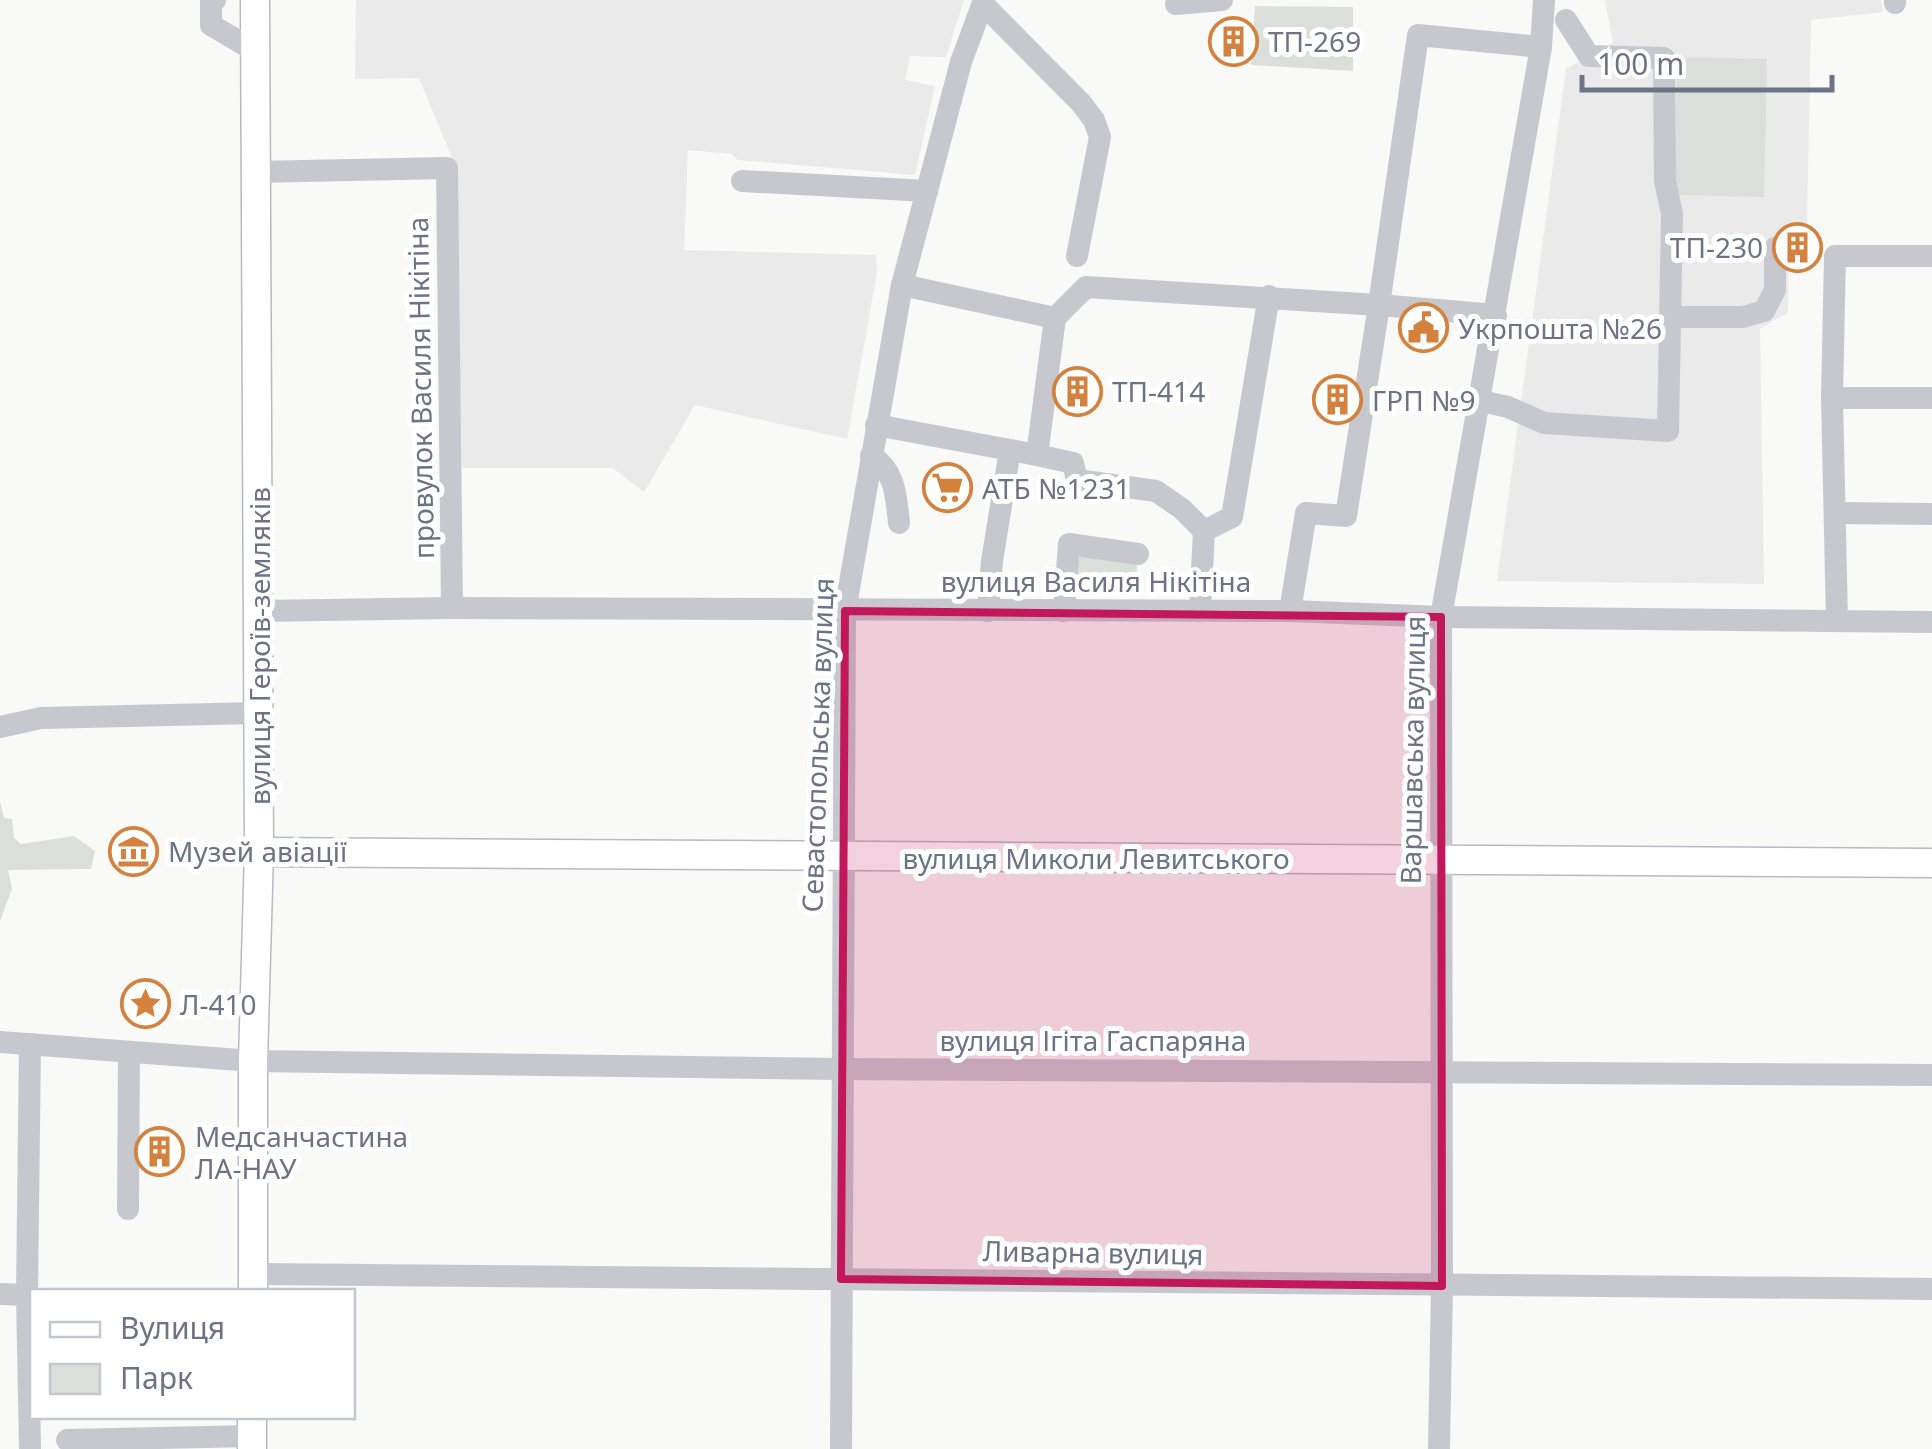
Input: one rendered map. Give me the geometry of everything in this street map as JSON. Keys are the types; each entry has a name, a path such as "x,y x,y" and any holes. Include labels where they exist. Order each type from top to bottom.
{"main road":[{"name":"вулиця Героїв-земляків","path":"253,1283 253,1061 260,852 255,0"},
{"name":"вулиця Миколи Левитського","path":"260,852 1932,863"}],"street":[{"path":"215,0 211,2 210,25 255,52"},
{"path":"1176,4 1222,0"},
{"name":"Варшавська вулиця","path":"1439,1449 1441,617 1541,47 1544,0"},
{"path":"984,2 1081,103 1100,137 1077,256"},
{"name":"Севастопольська вулиця","path":"841,1449 845,611 902,285 961,62 984,2"},
{"path":"1480,402 1508,408 1544,423 1668,432 1672,214 1666,181 1664,58 1589,56 1566,20"},
{"path":"1290,611 1306,513 1346,516 1418,36 1541,47"},
{"name":"провулок Василя Нікітіна","path":"256,172 447,168 452,608"},
{"path":"742,181 927,192"},
{"path":"1670,317 1743,317 1764,311 1775,290 1774,248"},
{"path":"1836,622 1832,398 1835,256 1932,256"},
{"path":"902,285 1055,318"},
{"path":"1036,455 1055,318 1086,287 1269,296 1496,315"},
{"path":"1204,531 1232,517 1269,296"},
{"path":"1832,398 1932,398"},
{"path":"876,426 1036,455 1073,464 1077,480 1156,491 1204,531 1200,611"},
{"path":"988,611 986,560 1010,450"},
{"path":"871,456 884,464 896,489 899,524"},
{"path":"1836,513 1932,514"},
{"path":"1064,611 1069,544 1138,554"},
{"name":"вулиця Василя Нікітіна","path":"259,611 1290,611 1441,617 1932,622"},
{"path":"0,728 41,718 258,713"},
{"name":"вулиця Ігіта Гаспаряна","path":"0,1042 253,1061 842,1069 1932,1075"},
{"path":"30,1044 30,1449"},
{"path":"128,1209 129,1052"},
{"name":"Ливарна вулиця","path":"253,1283 841,1279 1932,1288"},
{"path":"0,1294 27,1295"},
{"path":"67,1440 252,1434"}],"highlighted area":[{"path":"845,611 1441,617 1442,1286 841,1279"}],"shaded area":[{"path":"356,0 964,0 946,57 910,56 905,80 935,86 915,175 738,160 732,154 688,150 684,250 876,255 877,273 847,439 695,405 644,492 613,468 462,468 455,165 419,78 355,79"},
{"path":"1605,0 1881,0 1883,12 1811,20 1807,225 1789,225 1788,312 1760,329 1764,584 1497,581 1566,69 1613,43"}],"green space":[{"path":"1255,6 1353,7 1353,71 1251,65"},
{"path":"1677,57 1767,59 1764,197 1674,195"},
{"path":"1077,555 1137,562 1136,593 1072,592"},
{"path":"0,801 4,818 12,819 14,838 21,844 74,836 95,851 91,869 8,870 12,889 0,921"}],"place":[{"name":"ТП-269","path":"1233,41"},
{"name":"ТП-230","path":"1798,247"},
{"name":"Укрпошта №26","path":"1423,328"},
{"name":"ТП-414","path":"1077,391"},
{"name":"ГРП №9","path":"1337,400"},
{"name":"АТБ №1231","path":"947,488"},
{"name":"Музей авіації","path":"133,851"},
{"name":"Л-410","path":"145,1004"},
{"name":"Медсанчастина ЛА-НАУ","path":"160,1152"}]}
